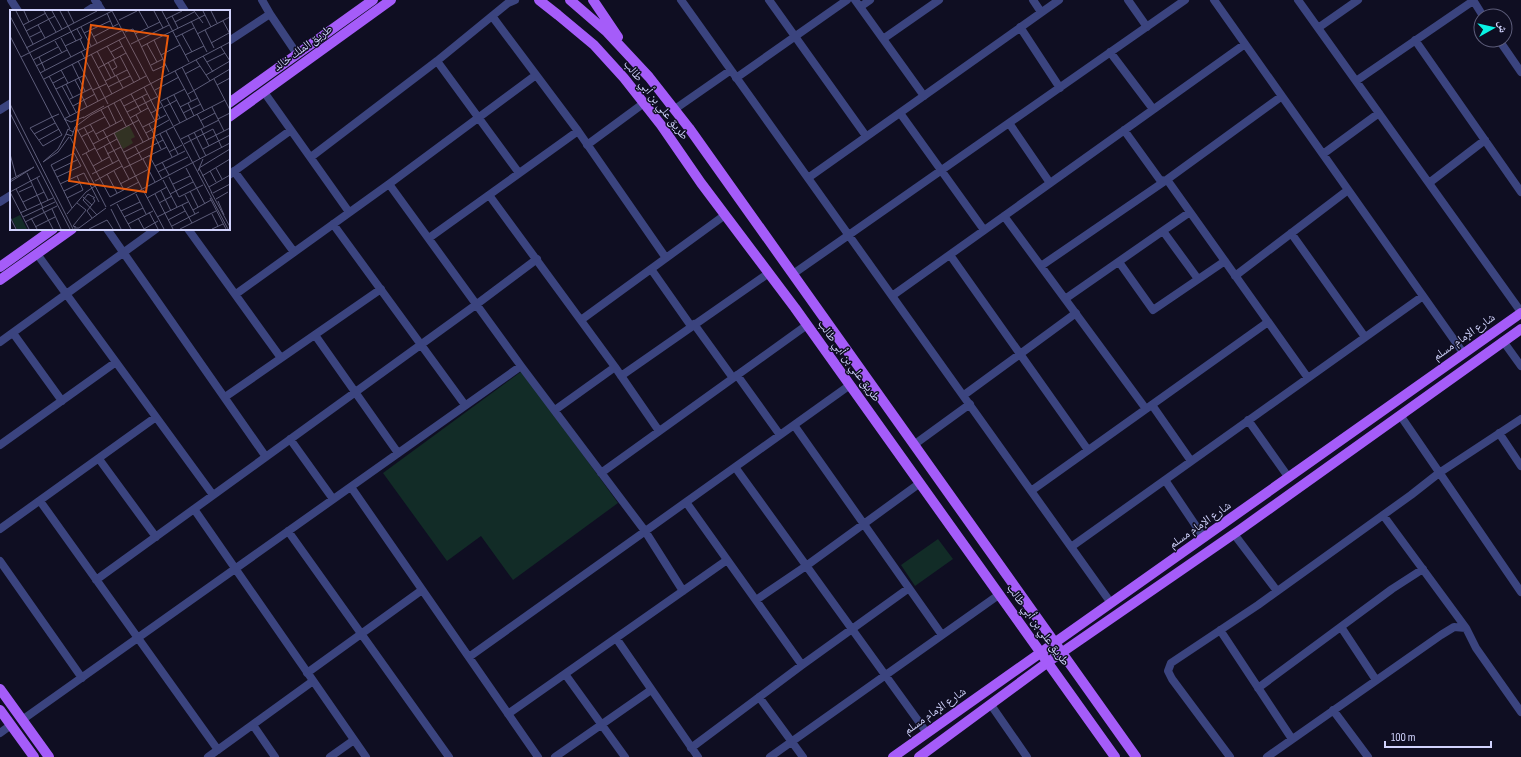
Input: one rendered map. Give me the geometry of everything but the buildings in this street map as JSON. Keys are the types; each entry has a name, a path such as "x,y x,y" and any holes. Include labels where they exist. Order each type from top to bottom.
{"main road":[{"name":"طريق الملك خالد","path":"230,102 373,0"},
{"name":"طريق الملك خالد","path":"230,116 392,0"},
{"name":"طريق علي بن أبي طالب","path":"539,0 594,45 644,103 807,325 1115,757"},
{"name":"طريق علي بن أبي طالب","path":"570,0 607,32 650,77 674,109 915,444 1136,757"},
{"path":"593,0 635,62"},
{"path":"0,267 52,230"},
{"path":"0,280 71,230"},
{"name":"شارع الإمام مسلم","path":"893,757 1521,313"},
{"path":"919,757 1048,662 1234,534 1521,329"},
{"path":"0,689 49,757"},
{"path":"4,719 34,757"}],"street":[{"path":"11,0 17,10"},
{"path":"178,0 184,10"},
{"path":"262,0 297,54"},
{"path":"311,157 437,61 508,3 515,0"},
{"path":"680,0 964,395 1111,603"},
{"path":"769,0 866,136"},
{"path":"736,78 847,0"},
{"path":"855,0 924,96"},
{"path":"860,7 870,0"},
{"path":"883,39 939,0"},
{"path":"1033,0 1041,12"},
{"path":"808,178 1059,0"},
{"path":"1128,0 1147,27"},
{"path":"793,274 1185,0"},
{"path":"1214,0 1464,354"},
{"path":"1298,0 1521,313"},
{"path":"1318,28 1358,0"},
{"path":"1356,81 1473,0"},
{"path":"89,10 98,5"},
{"path":"230,40 270,14"},
{"path":"492,16 578,131 666,258"},
{"path":"1020,27 1060,88"},
{"path":"1416,40 1521,192"},
{"path":"892,296 1245,44"},
{"path":"1505,48 1521,72"},
{"path":"1110,52 1153,110"},
{"path":"437,61 519,173"},
{"path":"674,109 731,70"},
{"path":"236,294 389,184 536,75"},
{"path":"264,92 350,212"},
{"path":"1041,266 1165,181 1282,96"},
{"path":"587,145 644,103"},
{"path":"0,110 10,104"},
{"path":"900,113 984,230"},
{"path":"1323,154 1379,113"},
{"path":"1009,123 1050,183"},
{"path":"291,130 232,174 294,252"},
{"path":"1124,130 1160,180 1168,181 1308,378"},
{"path":"430,238 578,131"},
{"path":"1429,183 1485,140"},
{"path":"389,184 430,238 521,366 644,531 683,591"},
{"path":"1235,276 1348,190"},
{"path":"489,195 615,367 659,431"},
{"path":"0,202 10,196"},
{"path":"1065,299 1190,212"},
{"path":"580,320 725,215"},
{"path":"1004,216 1065,299 1191,461"},
{"path":"333,224 422,344 465,405"},
{"path":"108,230 266,457"},
{"path":"0,342 155,230"},
{"path":"189,230 281,358"},
{"path":"1163,231 1198,279"},
{"path":"1291,233 1365,337"},
{"path":"37,254 213,495"},
{"path":"950,255 1088,450"},
{"path":"96,580 537,259"},
{"path":"1119,262 1153,310 1225,261"},
{"path":"651,269 692,325 780,435"},
{"path":"621,376 692,325 769,273"},
{"path":"225,397 381,289"},
{"path":"1071,547 1423,296"},
{"path":"964,395 1076,313"},
{"path":"1031,491 1268,322"},
{"path":"601,473 807,325"},
{"path":"13,332 62,401"},
{"path":"315,335 398,453"},
{"path":"1503,342 1521,366"},
{"path":"1,442 116,362"},
{"path":"22,720 521,366"},
{"path":"554,410 615,367"},
{"path":"469,657 850,385"},
{"path":"915,444 970,404"},
{"path":"1400,415 1521,592"},
{"path":"0,529 156,417"},
{"path":"1230,757 1172,679 1168,670 1171,663 1277,591 1439,473 1521,419"},
{"path":"1248,420 1289,478"},
{"path":"794,425 942,635"},
{"path":"1499,433 1521,466"},
{"path":"290,439 333,499"},
{"path":"99,458 156,537"},
{"path":"735,467 886,675 926,733"},
{"path":"1165,480 1204,538"},
{"path":"756,600 806,566 863,523 920,483"},
{"path":"351,487 538,757"},
{"path":"40,501 218,750"},
{"path":"686,502 802,665"},
{"path":"194,509 366,757"},
{"path":"1383,515 1466,628 1476,648 1521,712"},
{"path":"288,531 449,757"},
{"path":"1234,534 1277,591"},
{"path":"508,714 727,560"},
{"path":"0,561 82,678"},
{"path":"1258,688 1392,589 1423,569"},
{"path":"691,748 802,665 909,588"},
{"path":"307,673 422,590"},
{"path":"770,757 1000,594"},
{"path":"1341,627 1376,680"},
{"path":"1267,757 1450,629 1459,627 1466,628"},
{"path":"1220,630 1292,740"},
{"path":"616,638 698,757"},
{"path":"565,674 625,757"},
{"path":"208,757 313,681"},
{"path":"555,757 651,690"},
{"path":"759,697 803,757"},
{"path":"990,705 1027,757"},
{"path":"1333,710 1368,757"},
{"path":"0,733 4,719"},
{"path":"253,725 275,757"},
{"path":"330,757 354,740"}],"green space":[{"path":"522,371 618,503 513,580 481,536 447,561 383,473"},
{"path":"938,539 953,559 915,586 901,565"}]}
